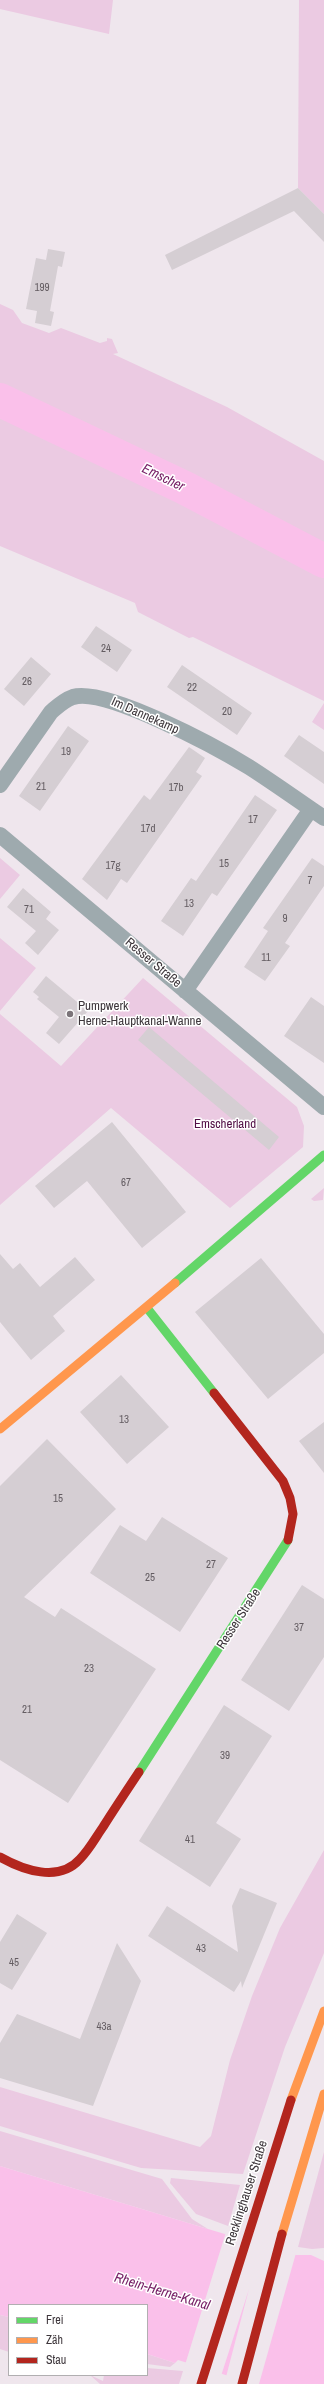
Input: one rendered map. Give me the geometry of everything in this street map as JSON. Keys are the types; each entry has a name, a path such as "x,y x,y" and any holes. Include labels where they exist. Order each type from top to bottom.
{"street":[{"name":"Im Dannekamp","path":"0,785 51,712 61,703 74,697 86,696 104,698 136,709 231,757 324,818"},
{"path":"185,990 311,809"},
{"name":"Resser Straße","path":"0,835 324,1107"},
{"path":"0,1429 147,1308 324,1155"},
{"name":"Resser Straße","path":"0,1857 14,1865 36,1872 61,1871 79,1861 94,1841 282,1554 293,1532 295,1514 291,1497 283,1481 147,1308"},
{"name":"Recklinghauser Straße","path":"202,2383 288,2106 324,2011"},
{"path":"242,2384 280,2239 324,2094"}],"green space":[{"path":"0,0 113,0 109,34 0,9"},
{"path":"299,0 324,0 324,214 298,188"},
{"path":"0,304 13,310 22,323 49,333 61,328 100,343 107,341 107,338 112,339 118,353 113,354 227,407 324,461 324,701 193,637 189,638 138,612 135,603 0,546"},
{"path":"324,703 324,730 312,722"},
{"path":"0,858 20,875 0,899"},
{"path":"0,938 36,968 0,1011"},
{"name":"Emscherland","path":"143,978 297,1107 304,1126 303,1147 230,1208 111,1108 0,1205 0,1014 61,1066"},
{"path":"324,1188 323,1200 314,1201 311,1199"},
{"path":"324,1850 324,1953 285,2047 243,2174 141,2168 0,2126 0,2087 200,2147 211,2136 230,2060 252,1996 280,1928"},
{"path":"0,2131 162,2179 192,2219 208,2229 0,2166"},
{"path":"324,2152 324,2248 312,2249 298,2247"},
{"path":"171,2178 240,2185 228,2226 196,2214 170,2183"},
{"path":"0,2315 8,2317 8,2352 0,2349"},
{"path":"148,2354 175,2363 170,2367 148,2364"},
{"path":"148,2368 183,2371 179,2384 100,2384 91,2376 103,2381 104,2376 148,2376"}],"water":[{"name":"Rhein-Herne-Kanal","path":"0,2166 296,2255 311,2255 324,2261 324,2384 254,2384 178,2360 175,2363 148,2354 148,2304 8,2304 8,2317 0,2315"}],"pier":[{"path":"226,2232 296,2253 259,2384 248,2384 226,2377 249,2289 221,2376 185,2365"}],"building":[{"path":"298,188 324,214 324,242 294,211 172,270 165,255"},
{"path":"48,249 65,252 62,267 58,266 50,311 54,312 51,326 35,323 37,311 26,309 36,258 46,260"},
{"path":"96,626 132,650 117,672 81,647"},
{"path":"31,657 51,674 24,706 4,689"},
{"path":"182,665 252,713 237,735 167,687"},
{"path":"68,726 89,741 40,811 19,796"},
{"path":"299,735 324,752 324,784 284,756"},
{"path":"189,747 205,758 196,772 202,776 127,883 121,879 107,900 82,879 144,795 150,800"},
{"path":"255,795 277,810 217,896 212,893 183,936 161,921 191,878 196,881"},
{"path":"312,858 324,866 324,886 285,943 290,946 265,981 244,967 268,931 263,928"},
{"path":"23,888 51,912 46,919 59,930 38,955 25,943 36,931 7,907"},
{"name":"Pumpwerk Herne-Hauptkanal-Wanne","path":"46,976 88,1011 59,1044 46,1033 59,1017 37,999 39,997 33,992"},
{"path":"311,997 324,1006 324,1063 284,1036"},
{"path":"149,1027 279,1137 269,1150 138,1040"},
{"path":"112,1122 186,1212 142,1248 87,1181 54,1208 35,1186"},
{"path":"0,1254 13,1269 20,1263 40,1287 75,1257 95,1280 53,1316 65,1331 31,1360 0,1322"},
{"path":"261,1258 324,1334 324,1353 268,1399 195,1312"},
{"path":"121,1375 169,1427 127,1464 80,1412"},
{"path":"324,1422 324,1473 299,1441"},
{"path":"47,1439 116,1509 24,1597 55,1617 61,1608 156,1669 68,1803 0,1760 0,1486"},
{"path":"162,1517 228,1558 180,1632 90,1573 120,1525 146,1541"},
{"path":"302,1585 324,1599 324,1657 289,1711 241,1680"},
{"path":"224,1705 272,1736 216,1823 241,1839 210,1887 139,1841"},
{"path":"240,1888 277,1903 242,1988 241,1981 234,1992 148,1936 167,1906 238,1952 232,1906"},
{"path":"17,1914 47,1933 12,1990 0,1983 0,1942"},
{"path":"117,1943 141,1981 93,2106 0,2078 0,2043 17,2014 80,2039"}],"waterway":[{"name":"Emscher","path":"0,400 185,488 324,561"}],"traffic: fast":[{"path":"175,1283 324,1155"},
{"path":"147,1308 214,1393"},
{"path":"139,1772 288,1540"}],"traffic: slow":[{"path":"0,1429 175,1283"},
{"path":"291,2100 324,2011"},
{"path":"282,2234 324,2094"}],"traffic: jam":[{"path":"214,1393 283,1481 290,1498 293,1514 288,1540"},
{"path":"0,1857 19,1866 41,1872 62,1871 71,1866 80,1859 89,1848 139,1772"},
{"path":"201,2384 291,2100"},
{"path":"242,2384 282,2234"}],"place":[{"name":"Pumpwerk Herne-Hauptkanal-Wanne","path":"70,1014"}]}
